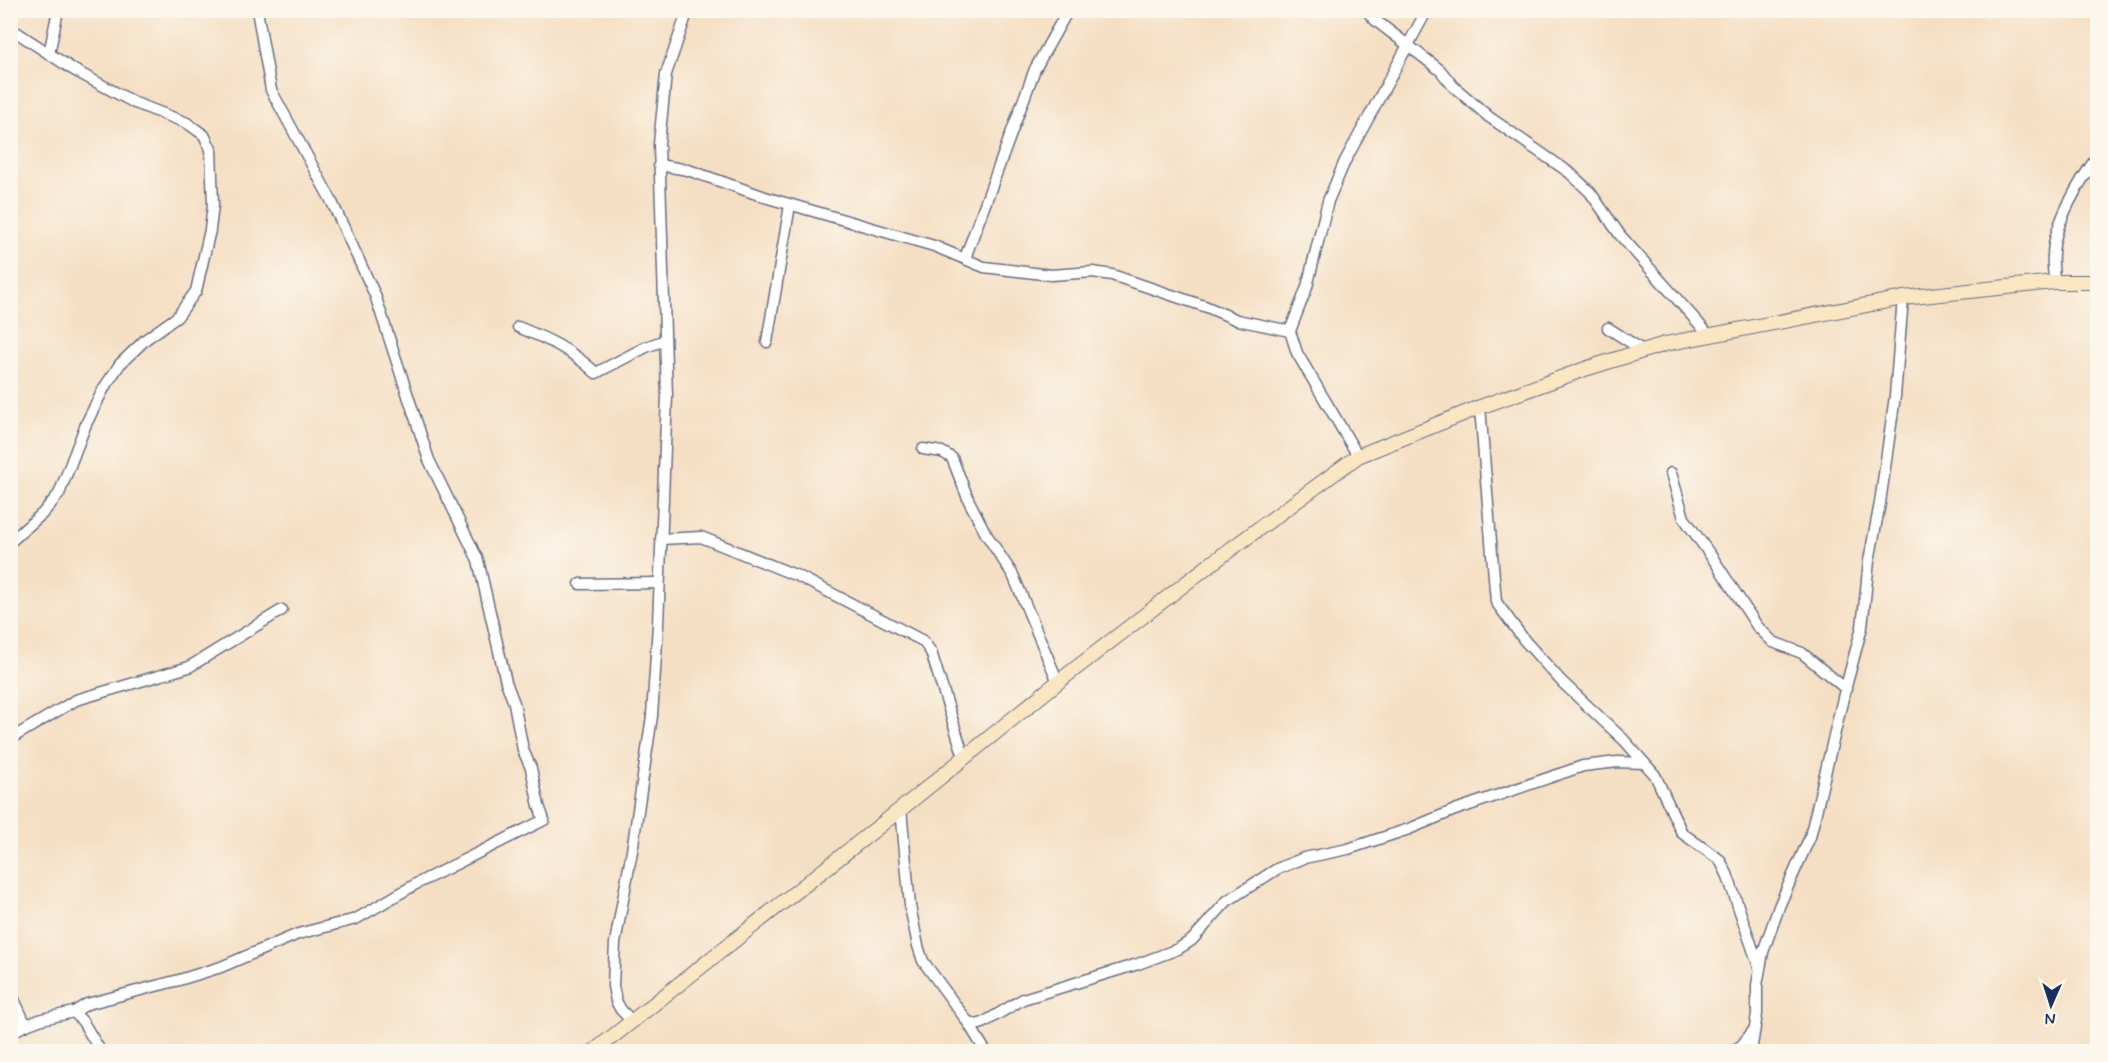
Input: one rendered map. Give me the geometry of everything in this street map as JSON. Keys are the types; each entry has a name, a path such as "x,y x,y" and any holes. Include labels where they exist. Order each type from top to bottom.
{"street":[{"path":"49,54 58,10"},
{"path":"10,1033 42,1019 74,1012 87,1004 220,967 298,934 356,919 416,884 544,820 531,768 523,750 514,703 506,682 478,560 429,460 375,295 331,200 271,90 257,10"},
{"path":"633,1022 616,1001 613,986 615,943 632,851 652,716 667,396 659,144 666,74 688,10"},
{"path":"964,258 1035,69 1068,10"},
{"path":"1366,10 1440,70 1453,86 1489,117 1570,173 1590,192 1620,235 1709,335"},
{"path":"1358,456 1297,353 1290,331 1307,287 1328,201 1345,161 1427,10"},
{"path":"10,28 49,54 118,94 165,116 187,123 204,135 210,149 213,205 210,230 196,291 177,317 146,339 120,364 104,388 86,424 59,494 35,521 10,542"},
{"path":"2054,282 2053,252 2065,212 2097,156"},
{"path":"659,165 688,170 790,205 914,240 984,267 1051,274 1094,272 1112,275 1237,320 1290,331"},
{"path":"767,342 790,205"},
{"path":"593,1052 902,809 1058,681 1212,563 1358,456 1480,407 1644,351 1709,335 1903,298 2054,282 2097,282"},
{"path":"1752,1052 1759,967 1773,921 1810,837 1862,627 1868,570 1895,396 1903,298"},
{"path":"518,327 576,355 596,373 646,347 665,340"},
{"path":"1608,328 1644,351"},
{"path":"1480,407 1496,602 1524,641 1562,682 1624,740 1654,775 1682,833 1720,860 1759,967"},
{"path":"923,449 942,452 952,458 986,534 1013,574 1058,681"},
{"path":"1671,473 1684,518 1716,562 1757,626 1773,642 1802,653 1846,689"},
{"path":"661,539 701,537 801,577 923,641 930,652 963,757"},
{"path":"580,584 659,583"},
{"path":"10,739 76,700 189,667 282,610"},
{"path":"967,1021 976,1025 983,1023 1023,999 1138,964 1178,949 1192,940 1227,901 1276,869 1304,858 1348,849 1409,829 1455,810 1583,766 1618,762 1644,763"},
{"path":"902,809 910,906 923,961 967,1021 986,1052"},
{"path":"10,991 26,1025"},
{"path":"74,1012 83,1022 101,1052"},
{"path":"1732,1052 1742,1045 1755,1029"}]}
